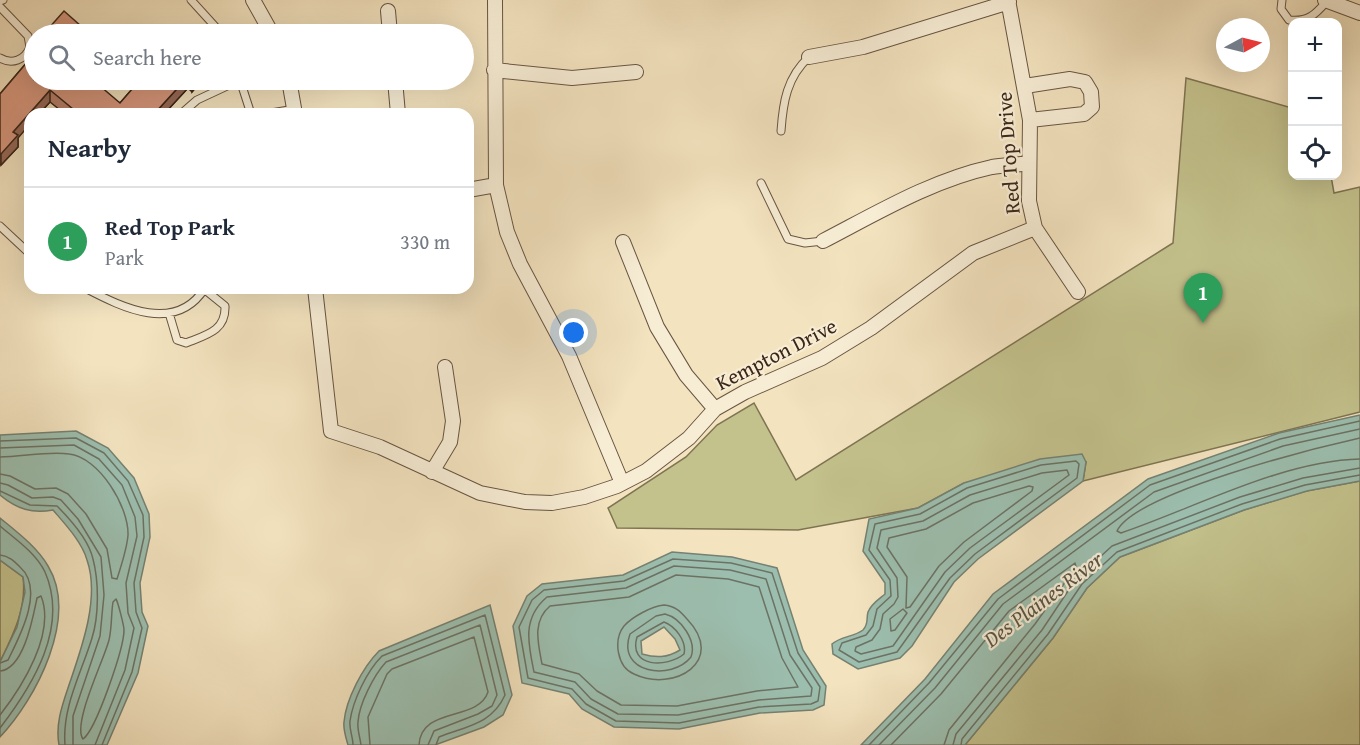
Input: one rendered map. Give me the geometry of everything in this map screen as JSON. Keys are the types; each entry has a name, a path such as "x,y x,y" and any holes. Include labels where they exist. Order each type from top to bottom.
{"street":[{"path":"253,0 266,24"},
{"path":"495,0 496,185 507,232 520,264 569,356 622,483"},
{"path":"1326,0 1360,13"},
{"path":"809,57 863,47 1008,1"},
{"name":"Red Top Drive","path":"1008,1 1030,120 1029,201 1035,228 1078,292"},
{"path":"388,11 389,24"},
{"path":"494,70 572,78 636,72"},
{"path":"1025,86 1070,79 1085,82 1093,101 1092,107 1084,114 1030,120"},
{"path":"291,90 294,108"},
{"path":"396,90 397,108"},
{"path":"823,241 909,196 953,178 993,167 1029,163"},
{"path":"474,189 496,185"},
{"name":"Kempton Drive","path":"316,294 331,431 380,447 480,493 525,502 552,503 584,497 622,483 667,457 689,438 715,409 745,392 822,358 871,327 973,253 1035,228"},
{"path":"623,242 657,327 687,375 715,409"},
{"path":"432,472 450,442 453,421 446,367"}],"lane":[{"path":"190,0 213,24"},
{"path":"1282,0 1281,9 1289,20 1302,22 1314,16 1326,0"},
{"path":"0,7 24,32"},
{"path":"0,58 9,62 19,60 24,54"},
{"path":"781,131 788,88 798,68 809,57"},
{"path":"188,108 197,100 218,90"},
{"path":"243,90 249,108"},
{"path":"761,183 788,238 805,243 823,241"},
{"path":"0,226 24,248"},
{"path":"97,294 134,310 169,313 189,308 200,294"},
{"path":"169,313 177,340 186,343 216,331 225,317 225,306 212,294"}],"shaded area":[{"path":"1186,78 1288,107 1288,180 1332,180 1334,193 1360,187 1360,412 1083,481 1086,462 964,483 918,508 798,530 617,528 608,508 686,457 717,425 754,403 796,480 1173,243"},
{"path":"1360,481 1360,745 965,745 1053,638 1087,588 1120,557 1244,510 1306,491"},
{"path":"0,560 23,577 24,588 18,621 0,662"}],"water":[{"name":"Des Plaines River","path":"1360,415 1360,481 1307,491 1244,510 1120,557 1087,588 1053,638 965,745 861,745 925,679 993,594 1148,479 1279,433"},
{"path":"76,431 108,448 134,478 149,514 150,537 140,583 142,612 148,626 138,673 107,745 59,745 58,737 60,713 88,622 92,590 85,553 53,510 25,509 12,504 0,495 0,435"},
{"path":"1082,454 1086,462 1083,481 978,559 954,582 912,646 900,658 858,669 833,654 832,644 863,630 867,624 869,609 885,594 885,583 863,551 869,519 918,508 964,483 1040,459"},
{"path":"0,518 32,546 48,566 56,586 59,609 56,632 39,680 14,721 0,737 0,662 17,627 25,592 23,577 0,560"},
{"path":"672,552 732,557 777,568 803,650 826,686 824,705 813,710 760,713 679,729 614,727 582,709 569,694 522,683 513,626 527,596 542,584 623,575","holes":["664,627 675,639 680,650 671,655 642,654 641,641"]},
{"path":"490,605 512,695 503,715 484,727 435,745 348,745 344,725 348,703 361,674 379,651"}],"building":[{"path":"64,11 79,24 52,24"},
{"path":"24,66 24,90 50,90 34,108 24,108 24,120 13,132 18,135 1,154 0,153 0,94"},
{"path":"50,90 105,90 120,103 131,90 176,90 159,108 72,108"}],"place":[{"name":"Red Top Park","path":"1203,323"}]}
